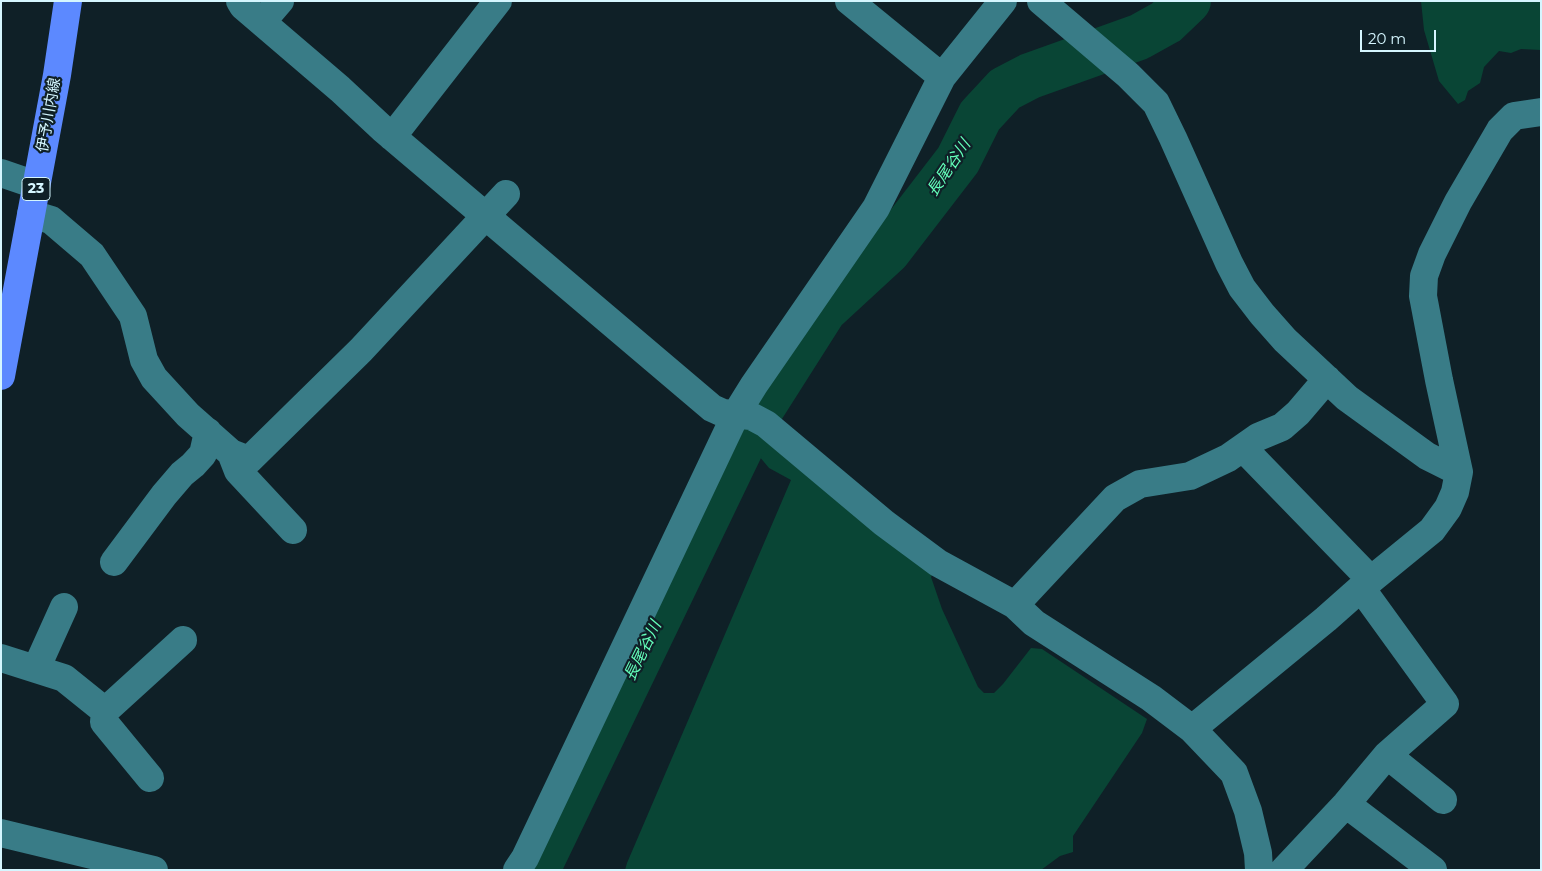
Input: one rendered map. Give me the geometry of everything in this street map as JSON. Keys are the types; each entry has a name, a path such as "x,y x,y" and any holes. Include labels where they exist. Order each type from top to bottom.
{"main road":[{"name":"伊予川内線","path":"1,376 68,1"}],"street":[{"path":"240,1 243,6 340,89 392,137 712,408 723,414 751,416 766,424 884,523 938,563 1015,605 1034,623 1151,698 1192,729 1234,773 1248,811 1260,870"},
{"path":"262,22 280,1"},
{"path":"392,137 498,1"},
{"path":"848,1 942,77"},
{"path":"517,870 525,858 736,414 876,208 942,77 1003,1"},
{"path":"1040,1 1128,75 1156,104 1242,288 1285,340 1347,398 1426,456 1459,472"},
{"path":"1192,729 1432,530 1448,508 1455,492 1459,472 1439,380 1424,296 1424,276 1432,254 1458,202 1500,130 1514,116 1541,112"},
{"path":"1,173 36,185"},
{"path":"31,214 51,220 92,255 133,316 144,360 154,378 188,414 231,453 249,460 361,350 506,194"},
{"path":"1015,605 1116,498 1140,484 1190,476 1228,458 1258,437 1282,427 1298,413 1327,380"},
{"path":"114,562 164,495 203,454 208,432"},
{"path":"1243,448 1366,584 1445,704 1386,755 1346,804 1284,870"},
{"path":"231,453 238,471 293,530"},
{"path":"36,669 64,607"},
{"path":"150,778 104,722 104,711 183,640"},
{"path":"1,658 64,678 104,711"},
{"path":"1386,755 1443,800"},
{"path":"1346,804 1433,870"},
{"path":"1,833 154,870"}],"shaded area":[{"path":"1421,1 1541,1 1541,50 1521,49 1511,53 1499,51 1484,67 1480,83 1468,91 1465,100 1458,104 1439,81 1424,30"},
{"path":"744,431 756,433 934,571 931,577 942,609 978,687 984,693 994,693 1031,648 1042,649 1147,719 1142,733 1073,836 1073,852 1060,856 1041,870 625,870 791,480 769,468 754,450 740,441"}],"waterway":[{"name":"長尾谷川","path":"763,406 824,310 888,251 958,160 980,116 1005,89 1030,76 1139,37 1166,22 1188,1"},
{"name":"長尾谷川","path":"537,870 748,432"}]}
